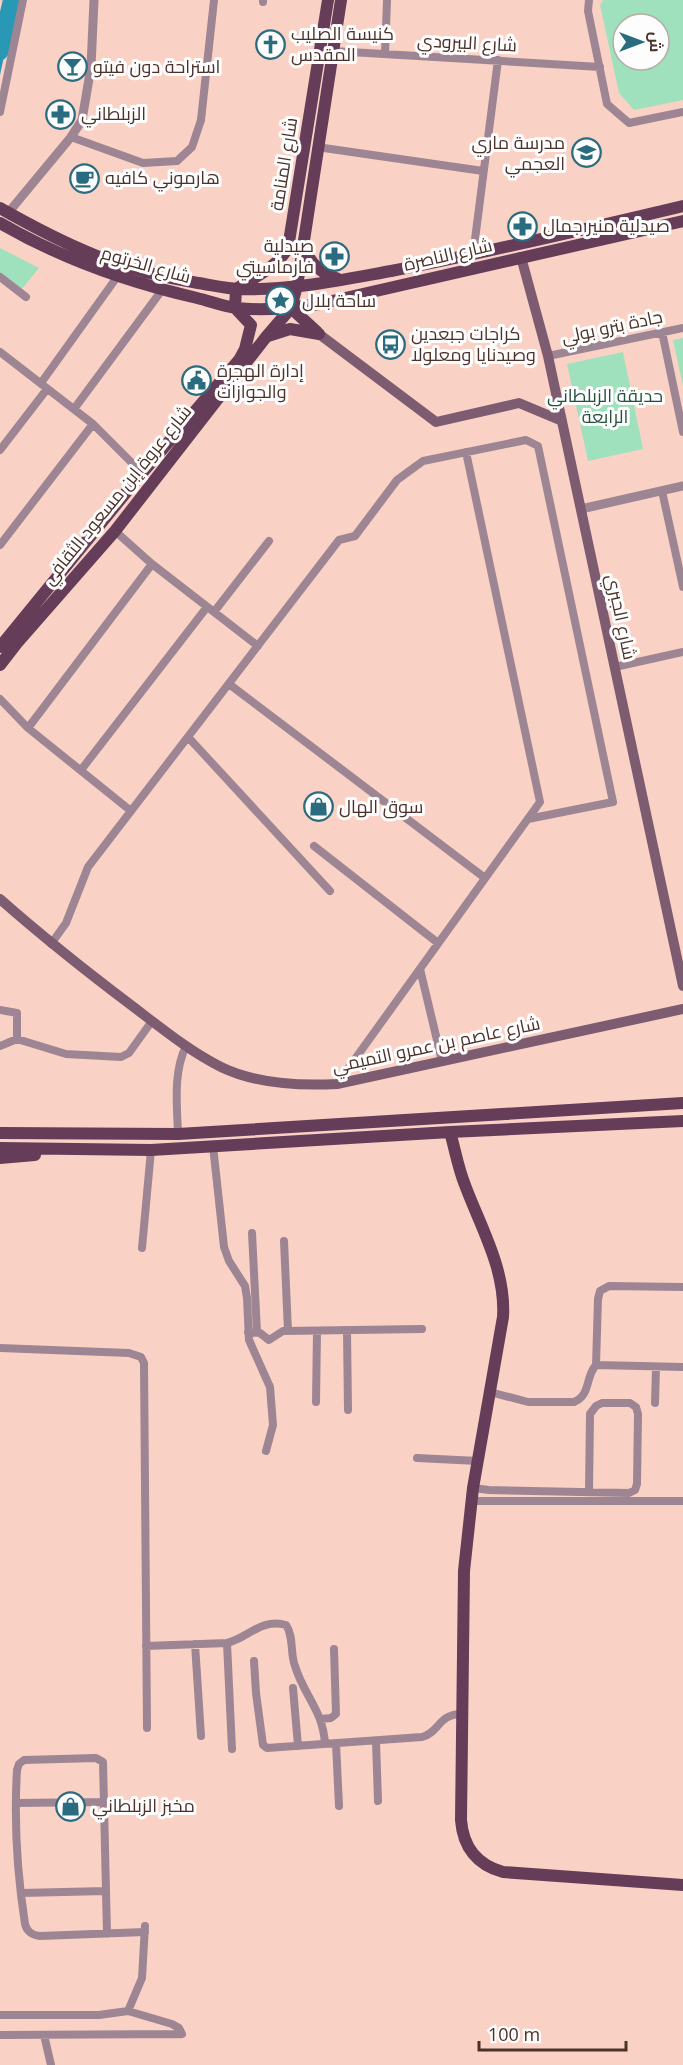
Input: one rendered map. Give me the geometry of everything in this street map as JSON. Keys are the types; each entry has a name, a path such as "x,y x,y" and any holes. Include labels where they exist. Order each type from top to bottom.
{"main road":[{"name":"شارع المنامة","path":"288,248 328,0"},
{"name":"شارع المنامة","path":"297,286 340,0"},
{"name":"شارع الناصرة","path":"4,210 52,237 122,266 166,278 236,289 266,289 339,280 473,255 683,206"},
{"name":"شارع الناصرة","path":"291,308 319,304 683,221"},
{"name":"شارع الخرتوم","path":"0,223 62,255 117,277 235,308 291,308"},
{"path":"288,248 288,256 291,260 294,260 303,249 315,266 339,280"},
{"path":"235,308 236,289 272,267 288,248"},
{"name":"شارع الجبري","path":"521,257 548,356 683,986"},
{"name":"شارع عروة إبن مسعود الثقافي","path":"0,665 16,643 114,531 291,308 297,286"},
{"name":"شارع عروة إبن مسعود الثقافي","path":"0,647 4,632 239,360 245,349 251,326 235,308"},
{"path":"291,308 319,334 436,422 519,403 562,421"},
{"path":"266,337 290,329 319,334"},
{"name":"شارع عاصم بن عمرو التميمي","path":"0,899 51,944 186,1046 223,1068 263,1080 304,1085 338,1084 683,1009"},
{"path":"0,1133 178,1134 683,1103"},
{"path":"0,1148 151,1150 683,1121"},
{"path":"0,1125 59,1132"},
{"path":"450,1132 465,1185 484,1230 504,1299 503,1317 471,1501 463,1603 462,1831 470,1850 484,1864 503,1872 683,1885"},
{"path":"0,1158 90,1148"}],"street":[{"path":"0,112 23,0"},
{"path":"4,210 71,137 82,120 91,67 94,0"},
{"path":"71,137 143,163 177,161 192,147 201,120 214,0"},
{"path":"385,54 387,0"},
{"path":"589,0 588,10 607,104 629,123 683,112"},
{"name":"شارع البيرودي","path":"333,51 600,67"},
{"path":"473,255 498,60"},
{"path":"317,147 483,171"},
{"path":"0,277 26,297"},
{"path":"0,450 117,277"},
{"path":"74,409 162,290"},
{"name":"جادة بترو بولي","path":"548,356 683,327"},
{"path":"662,332 683,432"},
{"path":"0,352 93,424 142,473"},
{"path":"0,545 93,424"},
{"path":"51,944 66,923 88,867 339,540 355,536 398,480 423,461 526,440 538,446 613,802 528,819"},
{"path":"338,1084 540,802 466,452"},
{"path":"581,510 683,486"},
{"path":"662,491 683,587"},
{"path":"114,531 152,564 258,646"},
{"path":"81,770 210,610 269,541"},
{"path":"28,728 152,564"},
{"path":"615,667 683,652"},
{"path":"229,684 485,878"},
{"path":"0,699 28,728 131,811"},
{"path":"188,737 330,891"},
{"path":"314,846 438,943"},
{"path":"420,969 442,1061"},
{"path":"0,1010 16,1013 17,1039"},
{"path":"0,1046 17,1039 66,1054 121,1057 129,1053 152,1022"},
{"path":"178,1134 177,1081 181,1057 186,1046"},
{"path":"213,1146 224,1247 229,1261 241,1278 247,1292 253,1332"},
{"path":"142,1248 151,1150"},
{"path":"252,1233 253,1332 251,1346 267,1378 272,1397 273,1425 266,1451"},
{"path":"284,1241 288,1331"},
{"path":"490,1392 528,1402 574,1402 581,1399 586,1393 592,1370 596,1365 600,1291 609,1286 683,1287"},
{"path":"253,1332 270,1340 280,1332 288,1331 422,1329"},
{"path":"347,1330 348,1410"},
{"path":"316,1402 317,1331"},
{"path":"0,1348 129,1353 141,1357 144,1363 147,1728"},
{"path":"596,1365 683,1367"},
{"path":"655,1404 656,1366"},
{"path":"473,1488 596,1493 629,1493 635,1490 638,1414 636,1407 630,1403 602,1402 590,1414 589,1491"},
{"path":"417,1458 478,1461"},
{"path":"471,1501 683,1502"},
{"path":"146,1646 227,1642 236,1640 261,1626 286,1625 290,1630 296,1670 321,1719 325,1744"},
{"path":"227,1642 232,1749"},
{"path":"195,1644 201,1736"},
{"path":"321,1719 332,1718 336,1714 334,1649"},
{"path":"254,1661 263,1745 269,1748 427,1736 443,1719 462,1714"},
{"path":"293,1688 298,1746"},
{"path":"376,1741 378,1801"},
{"path":"336,1743 339,1806"},
{"path":"107,1934 104,1764 96,1758 24,1760 17,1770 16,1803 17,1849 26,1927 33,1935 107,1934 145,1929 142,1978 129,2011"},
{"path":"16,1803 104,1802"},
{"path":"21,1893 106,1891"},
{"path":"0,2015 99,2015 129,2011 172,2024 179,2028 182,2034 0,2035"},
{"path":"44,2035 51,2065"}],"green space":[{"path":"603,0 683,0 683,100 634,110 619,93 614,72 671,72 671,12 611,12 611,56 600,5"},
{"path":"0,248 39,268 21,290 0,273"},
{"path":"683,338 683,386 673,340"},
{"name":"حديقة الزبلطاني الرابعة","path":"623,352 643,449 588,461 567,364"}],"water":[{"path":"12,0 16,0 0,75 0,51"}],"waterway":[{"path":"0,51 12,0"}],"place":[{"name":"كنيسة الصليب المقدس","path":"270,44"},
{"name":"استراحة دون فيتو","path":"72,67"},
{"name":"الزبلطاني","path":"60,114"},
{"name":"مدرسة ماري العجمي","path":"586,153"},
{"name":"هارموني كافيه","path":"84,178"},
{"name":"صيدلية منير جمال","path":"522,226"},
{"name":"صيدلية فارماسيتي","path":"335,256"},
{"name":"ساحة بلال","path":"281,301"},
{"name":"كراجات جبعدين وصيدنايا ومعلولا","path":"390,344"},
{"name":"إدارة الهجرة والجوازات","path":"196,381"},
{"name":"سوق الهال","path":"318,807"},
{"name":"مخبز الزبلطاني","path":"71,1806"}]}
